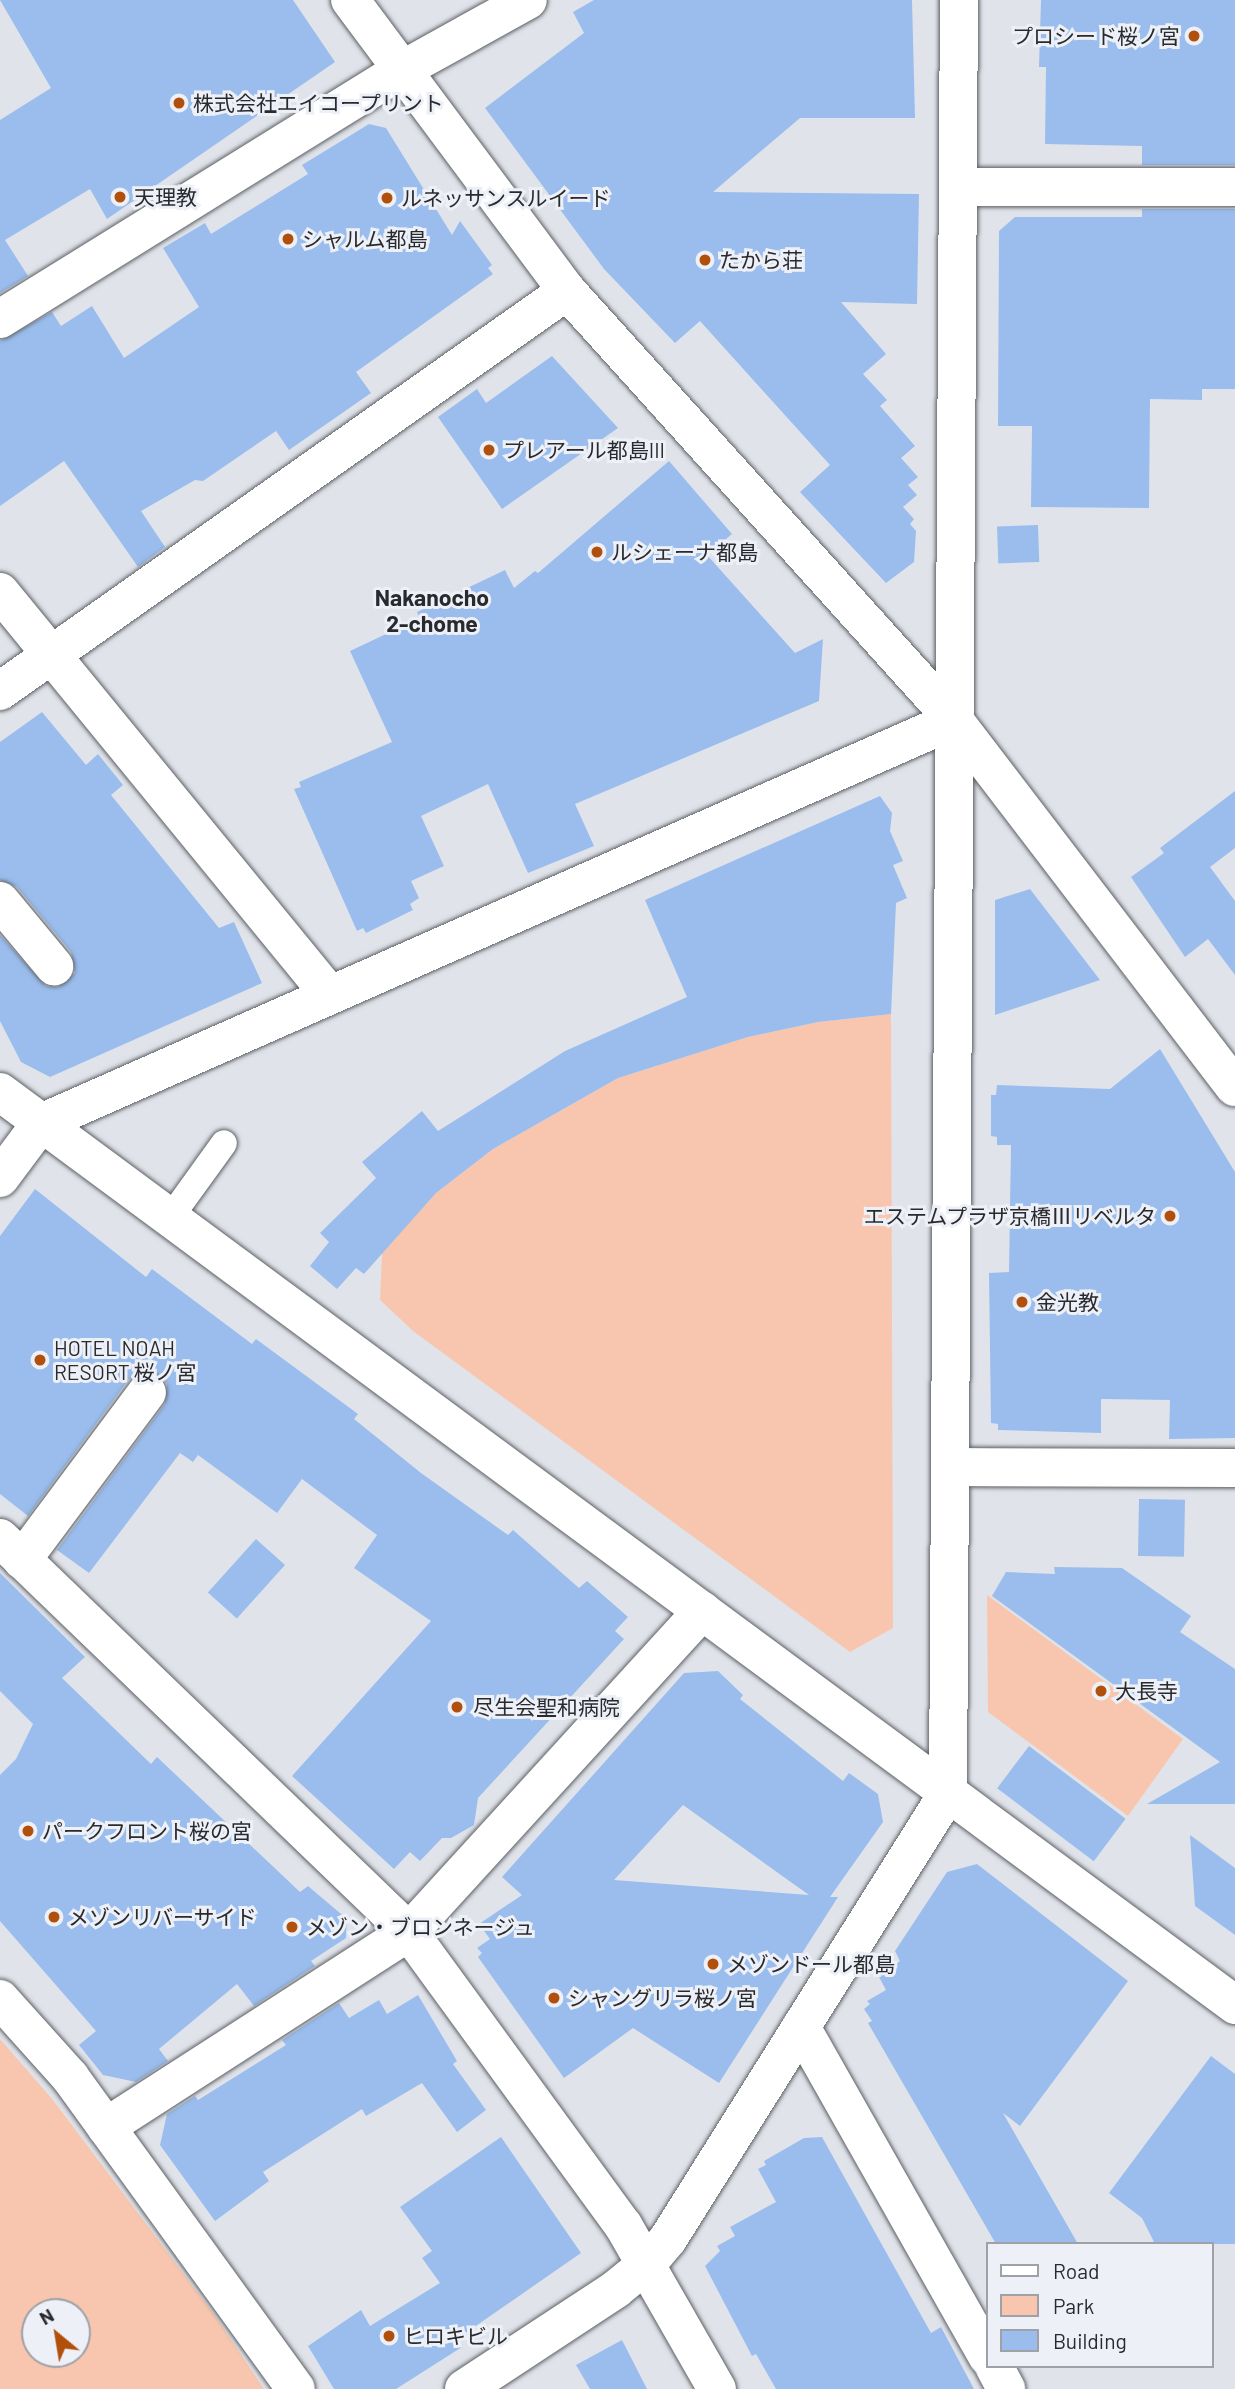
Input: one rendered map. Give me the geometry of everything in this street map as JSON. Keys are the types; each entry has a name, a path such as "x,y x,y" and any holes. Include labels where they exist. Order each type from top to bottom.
{"street":[{"path":"350,0 400,71 567,291 954,720 1235,1087"},
{"path":"0,319 400,71 528,0"},
{"path":"464,2389 648,2264 668,2239 948,1793 959,0"},
{"path":"958,187 1235,187"},
{"path":"0,691 567,291"},
{"path":"0,592 329,994"},
{"path":"0,1178 41,1123 954,720"},
{"path":"0,901 54,966"},
{"path":"0,1092 1235,2005"},
{"path":"147,1392 11,1549 409,1932 648,2264 717,2389"},
{"path":"950,1467 1235,1468"},
{"path":"106,2127 409,1932 702,1611"},
{"path":"0,1999 70,2077 296,2389"},
{"path":"802,2027 986,2353"},
{"path":"995,2368 1006,2389"}],"lane":[{"path":"170,1218 224,1143"}],"green space":[{"path":"891,1014 893,1628 850,1652 413,1331 380,1300 382,1253 436,1193 493,1149 618,1078 748,1037 818,1022"},
{"path":"987,1595 1183,1739 1128,1816 988,1712"},
{"path":"0,2039 53,2100 216,2317 264,2389 0,2389"}],"building":[{"path":"0,0 293,0 335,62 107,219 90,189 5,240 28,276 0,293 0,120 51,88"},
{"path":"594,0 912,0 915,118 800,118 713,192 919,194 917,304 841,302 886,354 863,374 887,400 880,406 915,446 901,458 918,477 908,485 917,495 903,507 914,519 910,524 916,531 914,562 886,583 800,492 830,465 700,321 675,343 604,269 485,108 584,33 573,12"},
{"path":"1041,0 1235,0 1235,165 1142,165 1142,146 1045,144 1046,67 1039,67"},
{"path":"369,124 386,128 452,235 460,221 492,265 488,268 493,274 356,372 371,393 289,450 276,431 203,481 195,480 141,511 165,547 138,567 64,461 0,506 0,341 52,312 61,326 92,306 124,358 199,307 163,248 205,223 211,234 308,174 302,165"},
{"path":"1142,209 1235,209 1235,389 1202,389 1202,400 1150,399 1149,508 1031,507 1032,426 998,426 999,231 1015,217 1142,217"},
{"path":"552,356 618,428 502,509 438,417 477,389 486,403"},
{"path":"669,461 732,534 707,555 795,653 823,639 819,701 575,804 594,846 528,873 488,784 421,816 444,866 411,881 419,898 410,904 413,910 366,933 363,928 357,931 294,789 301,787 299,782 392,742 350,651 420,618 417,612 505,570 514,588 535,571 538,573"},
{"path":"1038,525 1039,562 998,563 997,526"},
{"path":"42,712 86,765 98,754 123,785 111,795 219,928 234,922 262,983 50,1077 21,1062 0,1021 0,935 46,986 58,987 75,973 71,952 17,887 0,880 0,742"},
{"path":"1235,791 1235,848 1210,867 1235,901 1235,975 1208,939 1185,957 1131,877 1164,853 1160,848"},
{"path":"880,796 892,813 890,831 903,861 893,865 907,898 896,903 891,1014 818,1022 748,1037 618,1078 493,1149 436,1193 364,1274 356,1268 337,1289 310,1266 329,1242 320,1233 376,1178 362,1162 422,1111 438,1131 565,1051 687,997 645,900"},
{"path":"1030,889 1100,980 995,1015 995,900"},
{"path":"1160,1049 1235,1172 1235,1438 1169,1439 1170,1400 1101,1399 1101,1433 998,1430 998,1424 991,1423 989,1273 1009,1272 1011,1145 997,1145 997,1137 991,1136 991,1095 996,1095 997,1085 1110,1089"},
{"path":"35,1189 146,1277 152,1269 252,1344 256,1339 358,1414 354,1419 421,1473 508,1535 513,1530 579,1588 587,1581 628,1617 615,1631 624,1639 478,1798 474,1825 451,1838 442,1838 420,1861 410,1852 394,1869 292,1776 431,1621 354,1568 377,1535 302,1479 277,1513 198,1455 193,1462 180,1453 89,1573 57,1550 165,1404 167,1383 149,1370 129,1379 28,1516 0,1494 0,1236"},
{"path":"1139,1499 1185,1500 1184,1557 1138,1556"},
{"path":"256,1539 285,1565 237,1619 208,1593"},
{"path":"1054,1567 1122,1568 1191,1616 1180,1632 1235,1669 1235,1804 1147,1804 1220,1762 992,1596 1006,1572 1055,1574"},
{"path":"0,1573 85,1657 62,1678 151,1764 157,1757 300,1892 308,1886 347,1919 346,1938 311,1961 315,1966 254,2006 237,1984 159,2049 168,2061 136,2082 103,2075 79,2045 96,2031 0,1921 0,1775 16,1759 33,1724 0,1691"},
{"path":"718,1671 743,1695 740,1699 843,1781 849,1773 878,1794 883,1822 830,1897 838,1897 719,2083 633,2028 564,2078 478,1957 482,1953 477,1948 490,1939 479,1924 522,1895 502,1877 684,1673","holes":["683,1805 809,1895 614,1880"]},
{"path":"1029,1746 1126,1819 1094,1861 997,1788"},
{"path":"1190,1835 1235,1868 1235,1935 1195,1906"},
{"path":"977,1864 1128,1981 1020,2126 1003,2113 1077,2242 995,2242 868,2023 872,2021 864,2009 870,2004 867,2001 886,1990 879,1977 900,1961 895,1951 947,1872"},
{"path":"418,1995 457,2061 453,2064 486,2110 457,2132 422,2083 366,2116 362,2109 263,2172 269,2181 215,2221 160,2145 167,2114 195,2096 198,2100 286,2045 282,2040 339,2003 349,2018 379,2000 387,2014"},
{"path":"1211,2056 1235,2074 1235,2244 1154,2242 1142,2218 1109,2193"},
{"path":"501,2137 581,2253 457,2339 462,2347 396,2389 334,2389 308,2346 361,2310 370,2326 440,2283 422,2258 432,2251 400,2207"},
{"path":"822,2137 931,2333 941,2327 974,2389 776,2389 756,2354 752,2356 705,2266 720,2251 717,2246 735,2236 730,2227 776,2202 758,2169 766,2165 764,2161 804,2138"},
{"path":"622,2340 647,2389 590,2389 576,2365"}],"place":[{"name":"プロシード桜ノ宮","path":"1194,36"},
{"name":"株式会社エイコープリント","path":"179,103"},
{"name":"天理教","path":"120,197"},
{"name":"ルネッサンスルイード","path":"387,198"},
{"name":"シャルム都島","path":"288,239"},
{"name":"たから荘","path":"705,260"},
{"name":"プレアール都島III","path":"489,450"},
{"name":"ルシェーナ都島","path":"597,552"},
{"name":"エステムプラザ京橋Ⅲリベルタ","path":"1170,1216"},
{"name":"金光教","path":"1022,1302"},
{"name":"HOTEL NOAH RESORT 桜ノ宮","path":"40,1360"},
{"name":"大長寺","path":"1101,1691"},
{"name":"尽生会聖和病院","path":"457,1707"},
{"name":"パークフロント桜の宮","path":"28,1831"},
{"name":"メゾンリバーサイド","path":"54,1917"},
{"name":"メゾン・ブロンネージュ","path":"292,1927"},
{"name":"メゾンドール都島","path":"713,1964"},
{"name":"シャングリラ桜ノ宮","path":"554,1998"},
{"name":"ヒロキビル","path":"389,2336"}],"district":[{"name":"Nakanocho 2-chome","path":"432,610"}]}
